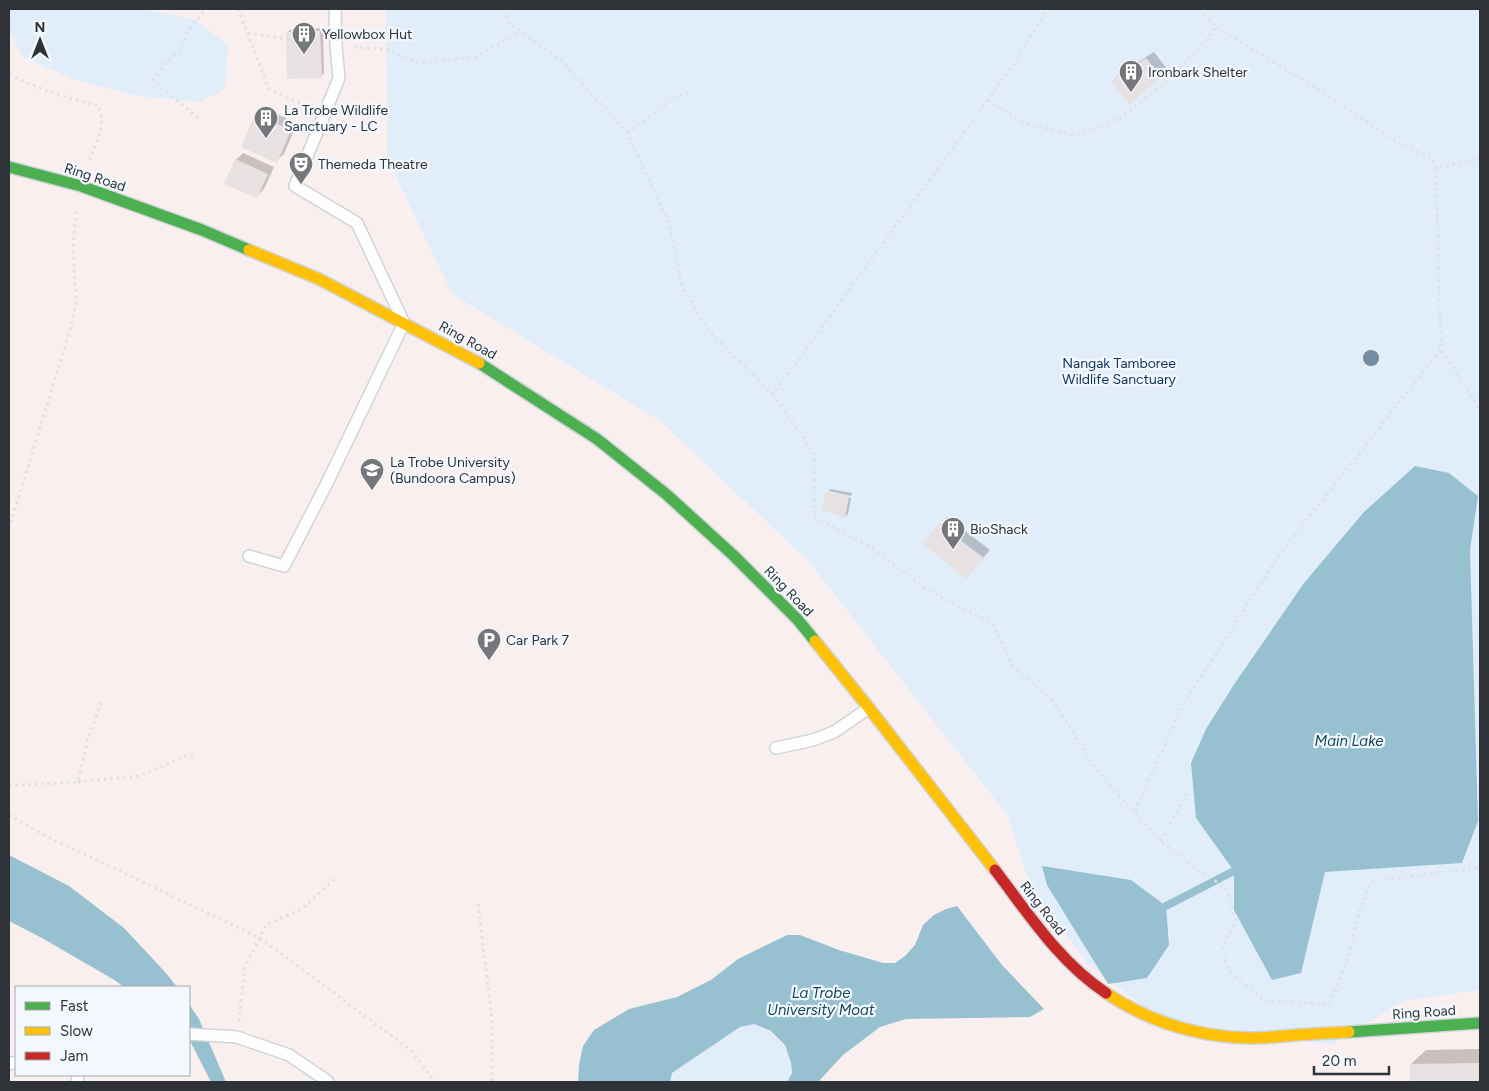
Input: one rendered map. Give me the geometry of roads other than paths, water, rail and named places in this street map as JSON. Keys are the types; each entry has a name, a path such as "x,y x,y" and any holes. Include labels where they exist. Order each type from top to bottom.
{"street":[{"name":"Ring Road","path":"9,167 81,186 202,230 319,279 485,366 597,439 666,494 733,554 798,620 869,708 1060,954 1090,981 1124,1004 1155,1020 1182,1029 1250,1038 1480,1023"}],"lane":[{"path":"248,556 284,566 326,485 404,323 357,223 295,186 339,78 335,9"},
{"path":"776,748 814,740 834,732 869,708"},
{"path":"190,1034 237,1038 289,1055 328,1082"}],"water":[{"name":"Main Lake","path":"1415,466 1449,473 1478,496 1470,550 1478,821 1462,863 1325,872 1301,973 1272,980 1234,910 1234,871 1196,818 1191,763 1206,729 1233,686 1304,583 1364,512"},
{"path":"9,855 69,886 124,928 176,986 123,986 42,938 9,921"},
{"path":"1042,866 1131,880 1166,906 1169,945 1147,978 1108,984 1047,885"},
{"name":"La Trobe University Moat","path":"957,906 1002,965 1044,1009 1030,1017 906,1019 880,1027 843,1055 818,1082 787,1082 792,1073 785,1045 771,1031 754,1024 740,1027 672,1073 670,1082 578,1082 583,1046 594,1030 629,1009 677,997 711,980 738,959 787,935 800,935 839,950 883,963 895,963 915,945 923,925 934,915"},
{"path":"190,1006 199,1019 226,1082 211,1082 190,1041"}],"waterway":[{"path":"1166,906 1234,871"}],"place":[{"name":"Yellowbox Hut","path":"304,55"},
{"name":"Ironbark Shelter","path":"1131,93"},
{"name":"La Trobe Wildlife Sanctuary - LC","path":"266,139"},
{"name":"Themeda Theatre","path":"301,185"},
{"name":"La Trobe University (Bundoora Campus)","path":"372,491"},
{"name":"BioShack","path":"953,550"},
{"name":"Car Park 7","path":"489,661"}],"park label":[{"name":"Nangak Tamboree Wildlife Sanctuary","path":"1119,372"}]}
